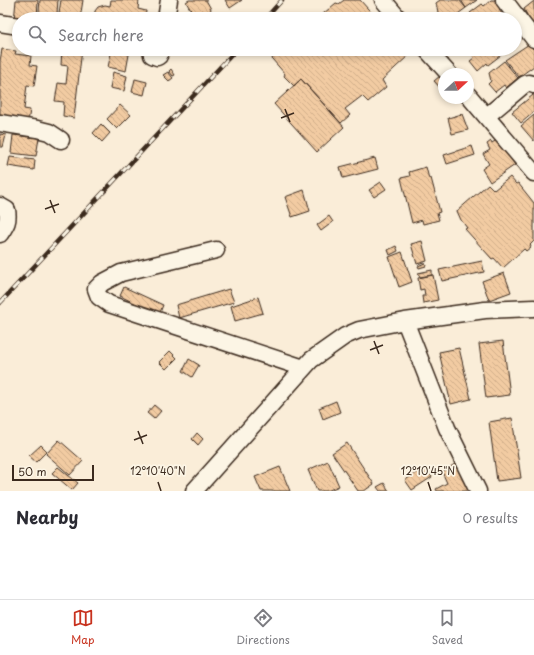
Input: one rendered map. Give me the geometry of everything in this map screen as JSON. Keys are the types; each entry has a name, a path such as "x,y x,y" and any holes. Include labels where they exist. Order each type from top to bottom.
{"street":[{"path":"157,12 158,0"},
{"path":"167,12 169,0"},
{"path":"383,0 393,12"},
{"path":"504,0 513,12"},
{"path":"0,23 12,25"},
{"path":"522,23 534,39"},
{"path":"432,56 443,68"},
{"path":"487,116 525,84 534,84"},
{"path":"474,101 534,173"},
{"path":"0,123 49,132 61,140"},
{"path":"0,206 7,210 8,224 0,234"},
{"path":"216,250 121,273 102,283 96,289 99,297 109,304 304,368"},
{"path":"194,491 311,360 345,336 359,330 405,321 485,310 534,308"},
{"path":"405,321 447,428 478,491"}],"building":[{"path":"16,0 38,0 37,12 15,12"},
{"path":"40,0 58,0 57,12 39,11"},
{"path":"61,0 83,0 81,12 59,12"},
{"path":"111,0 139,0 138,9 146,12 95,12 98,7 105,5 110,6"},
{"path":"189,0 206,0 211,9 210,12 192,12 186,2"},
{"path":"225,0 242,0 230,8"},
{"path":"344,0 360,0 371,12 325,12 336,3 339,4"},
{"path":"440,0 459,0 466,8 461,12 438,12 436,3"},
{"path":"461,0 477,0 466,8"},
{"path":"491,0 495,0 501,8 499,10 501,12 471,12 482,4 484,6"},
{"path":"534,1 534,27 524,19 528,17 524,9"},
{"path":"529,44 534,50 534,66 519,77 505,60 511,56 522,56 522,49"},
{"path":"2,49 12,50 12,56 31,56 30,65 37,66 34,86 27,85 24,109 30,110 28,122 0,118 0,61"},
{"path":"62,56 81,56 74,118 63,116 64,102 55,101 58,83 66,84 68,66 61,65"},
{"path":"110,56 129,56 126,71 108,67"},
{"path":"273,56 408,56 382,80 386,87 368,102 362,96 345,109 350,115 341,123 301,79 294,86 284,76 285,74 272,59"},
{"path":"473,56 500,56 488,65 487,63 478,71 470,61 474,58"},
{"path":"504,61 518,78 506,88 504,85 495,92 488,84 491,81 489,73"},
{"path":"171,69 175,75 173,76 169,71"},
{"path":"113,72 127,76 124,91 110,88"},
{"path":"168,72 173,78 169,81 163,75"},
{"path":"438,78 438,86 434,81"},
{"path":"135,79 147,82 144,95 132,92"},
{"path":"301,79 344,127 317,152 274,104"},
{"path":"534,88 534,112 521,123 512,112 533,95 529,90"},
{"path":"120,105 131,115 117,129 107,119"},
{"path":"462,114 468,130 452,134 448,118"},
{"path":"534,115 534,141 521,126"},
{"path":"101,124 110,133 102,142 93,133"},
{"path":"0,134 6,135 3,147 0,147"},
{"path":"13,135 39,138 36,156 11,153"},
{"path":"498,139 515,165 490,182 482,169 489,164 483,154 490,150 487,144"},
{"path":"472,146 475,155 447,164 444,155"},
{"path":"10,157 35,160 34,170 8,166"},
{"path":"375,158 378,169 343,178 340,167"},
{"path":"426,167 429,179 431,178 440,212 437,213 439,220 423,224 422,220 412,223 401,178 410,176 409,172"},
{"path":"510,177 516,184 518,183 534,203 534,241 530,245 531,247 526,251 524,249 503,268 494,258 492,259 465,229 467,228 457,211 488,184 494,190"},
{"path":"381,182 386,189 374,197 369,190"},
{"path":"304,190 310,211 292,217 285,197"},
{"path":"329,216 333,222 321,231 317,225"},
{"path":"422,241 427,261 417,264 411,244"},
{"path":"396,246 398,251 390,255 388,250"},
{"path":"402,252 412,282 399,287 389,257"},
{"path":"482,261 484,272 442,281 439,270"},
{"path":"425,263 426,266 419,268 418,266"},
{"path":"432,270 432,275 420,277 418,273"},
{"path":"504,273 511,292 489,300 482,281"},
{"path":"433,275 438,300 423,303 422,296 425,296 424,289 420,290 418,278"},
{"path":"124,287 163,305 159,315 120,296"},
{"path":"229,289 234,302 179,318 176,305"},
{"path":"258,297 263,313 235,321 231,306"},
{"path":"503,341 510,395 486,398 479,344"},
{"path":"459,348 471,399 451,404 439,352"},
{"path":"170,351 177,358 166,369 159,362"},
{"path":"189,359 199,365 192,377 183,371"},
{"path":"336,401 340,412 323,419 319,408"},
{"path":"154,405 161,411 154,419 147,413"},
{"path":"512,418 521,478 497,481 489,422"},
{"path":"197,433 203,439 198,445 192,439"},
{"path":"59,440 83,461 70,475 46,454"},
{"path":"347,443 374,484 364,491 358,491 332,453"},
{"path":"41,445 47,451 36,462 29,456"},
{"path":"328,461 339,486 327,491 317,491 308,470"},
{"path":"455,464 460,474 464,472 474,491 437,491 436,489 447,483 442,472"},
{"path":"58,467 78,483 72,490 52,473"},
{"path":"280,467 290,491 261,491 255,477"},
{"path":"425,468 432,477 412,490 405,480"},
{"path":"384,483 389,491 380,491 377,487"}],"railway":[{"path":"271,12 282,0"},
{"path":"0,303 230,56"}]}
